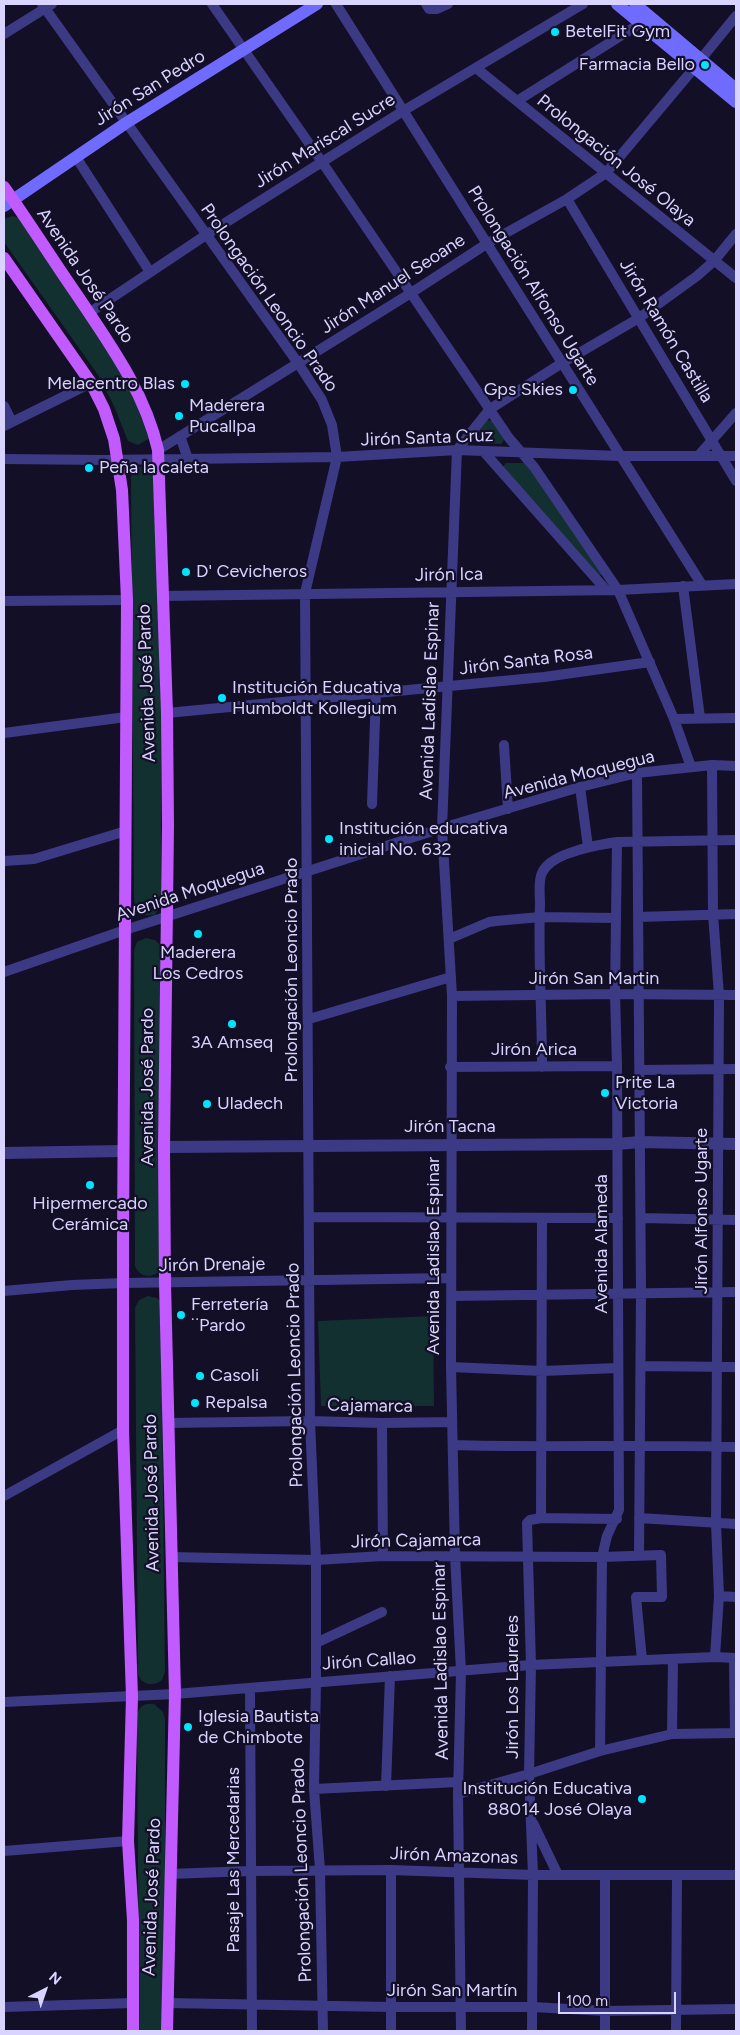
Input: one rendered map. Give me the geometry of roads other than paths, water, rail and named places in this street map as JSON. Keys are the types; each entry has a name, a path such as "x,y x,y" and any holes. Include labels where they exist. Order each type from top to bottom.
{"main road":[{"name":"Jirón San Pedro","path":"8,203 126,123 317,4"},
{"path":"617,4 641,23 736,89"},
{"path":"635,4 698,63 736,102"},
{"name":"Avenida José Pardo","path":"4,187 8,203 89,313 122,364 152,424 158,454 167,713 165,1283 176,1694 167,2031"},
{"name":"Avenida José Pardo","path":"4,258 91,384 104,409 114,438 118,460 127,600 123,1283 124,1430 132,1697 128,1841 133,1920 133,2031"}],"street":[{"path":"212,4 490,408 534,467 618,590 674,719 691,767"},
{"name":"Prolongación Alfonso Ugarte","path":"336,4 702,585"},
{"path":"426,4 429,9 433,10 448,4"},
{"name":"Jirón Mariscal Sucre","path":"89,313 206,235 403,110 583,4"},
{"path":"4,34 46,5"},
{"name":"Prolongación Leoncio Prado","path":"46,5 126,123 298,363 322,400 332,425 337,457 305,593 310,1421 316,1560 314,1789 320,1870 323,2031"},
{"name":"Jirón Manuel Seoane","path":"158,454 180,436 412,293 488,243 567,199 606,173 736,16"},
{"path":"517,101 641,23"},
{"name":"Prolongación José Olaya","path":"476,68 736,278"},
{"path":"76,156 150,272"},
{"name":"Jirón Ramón Castilla","path":"567,199 736,481"},
{"path":"457,450 490,408 639,318 698,276 714,261 736,234"},
{"path":"4,406 8,424 91,384"},
{"path":"699,456 736,413"},
{"path":"180,436 188,459"},
{"name":"Jirón Santa Cruz","path":"4,459 118,460 158,454 188,459 337,457 457,450 620,456 736,456"},
{"name":"Avenida Ladislao Espinar","path":"457,450 442,828 452,996 450,1066 451,1368 455,1555 461,1671 458,1782 461,2031"},
{"path":"484,452 606,590"},
{"name":"Jirón Ica","path":"162,596 618,590 736,584"},
{"path":"683,586 700,718"},
{"path":"4,601 127,600"},
{"name":"Jirón Santa Rosa","path":"167,713 544,677 650,662"},
{"path":"372,804 376,693"},
{"path":"4,733 126,717"},
{"path":"674,719 736,718"},
{"path":"504,745 508,809"},
{"name":"Avenida Moquegua","path":"4,972 167,916 307,871 580,787 637,773 712,765 736,766"},
{"name":"Jirón Alfonso Ugarte","path":"712,765 713,914 719,995 717,1070 718,1367 716,1522 719,1596 715,1657"},
{"path":"637,773 641,1218 639,1555"},
{"path":"580,787 588,847"},
{"path":"4,861 34,859 126,831"},
{"path":"542,1067 541,874 549,864 588,847 617,842 736,840"},
{"name":"Avenida Alameda","path":"600,1752 602,1557 607,1536 619,1510 615,994 617,842"},
{"path":"638,917 736,914"},
{"path":"449,939 489,922 540,917 616,918"},
{"path":"309,1019 451,977"},
{"name":"Jirón San Martin","path":"452,996 736,995"},
{"name":"Jirón Arica","path":"450,1066 617,1066"},
{"path":"640,1070 736,1069"},
{"name":"Jirón Tacna","path":"164,1147 309,1144 617,1144 640,1142 736,1144"},
{"path":"4,1153 123,1151"},
{"path":"309,1217 618,1218"},
{"path":"542,1218 541,1518 616,1519"},
{"path":"641,1218 736,1220"},
{"name":"Jirón Drenaje","path":"4,1291 123,1283 451,1278"},
{"path":"452,1296 736,1292"},
{"path":"641,1366 736,1367"},
{"path":"451,1368 542,1371 618,1368"},
{"name":"Cajamarca","path":"168,1423 452,1422"},
{"path":"382,1423 383,1556"},
{"path":"4,1496 124,1430"},
{"path":"452,1445 736,1447"},
{"name":"Jirón Los Laureles","path":"532,2031 533,1875 529,1774 531,1665 527,1523 530,1520 541,1518"},
{"path":"639,1518 736,1524"},
{"name":"Jirón Cajamarca","path":"171,1557 316,1560 383,1556 602,1557 661,1555 662,1597 636,1597 642,1660"},
{"path":"719,1596 736,1597"},
{"path":"316,1643 382,1612"},
{"name":"Jirón Callao","path":"4,1702 176,1694 531,1665 715,1657 735,1658"},
{"path":"458,1794 600,1752 672,1734 736,1733 735,1658"},
{"path":"672,1734 673,1660"},
{"path":"386,1786 390,1676"},
{"name":"Pasaje Las Mercedarias","path":"250,1688 252,2031"},
{"path":"314,1789 458,1782"},
{"path":"531,1818 558,1875"},
{"path":"4,1851 128,1841"},
{"path":"391,2031 392,1870"},
{"name":"Jirón Amazonas","path":"170,1874 250,1871 392,1870 533,1875 736,1876"},
{"path":"605,1875 605,2031"},
{"path":"676,2031 677,1876"},
{"path":"4,2006 133,2003"},
{"name":"Jirón San Martín","path":"167,2003 462,2008 533,2007 605,2011 736,2009"}],"place":[{"name":"BetelFit Gym","path":"555,32"},
{"name":"Farmacia Bello","path":"705,65"},
{"name":"Melacentro Blas","path":"185,384"},
{"name":"Gps Skies","path":"573,390"},
{"name":"Maderera Pucallpa","path":"179,416"},
{"name":"Peña la caleta","path":"89,468"},
{"name":"D' Cevicheros","path":"186,572"},
{"name":"Institución Educativa Humboldt Kollegium","path":"222,698"},
{"name":"Institución educativa inicial No. 632","path":"329,839"},
{"name":"Maderera Los Cedros","path":"198,934"},
{"name":"3A Amseq","path":"232,1024"},
{"name":"Prite La Victoria","path":"605,1093"},
{"name":"Uladech","path":"207,1104"},
{"name":"Hipermercado Cerámica","path":"90,1185"},
{"name":"Ferretería ¨Pardo","path":"181,1315"},
{"name":"Casoli","path":"200,1376"},
{"name":"Repalsa","path":"195,1403"},
{"name":"Iglesia Bautista de Chimbote","path":"188,1727"},
{"name":"Institución Educativa 88014 José Olaya","path":"642,1799"}]}
